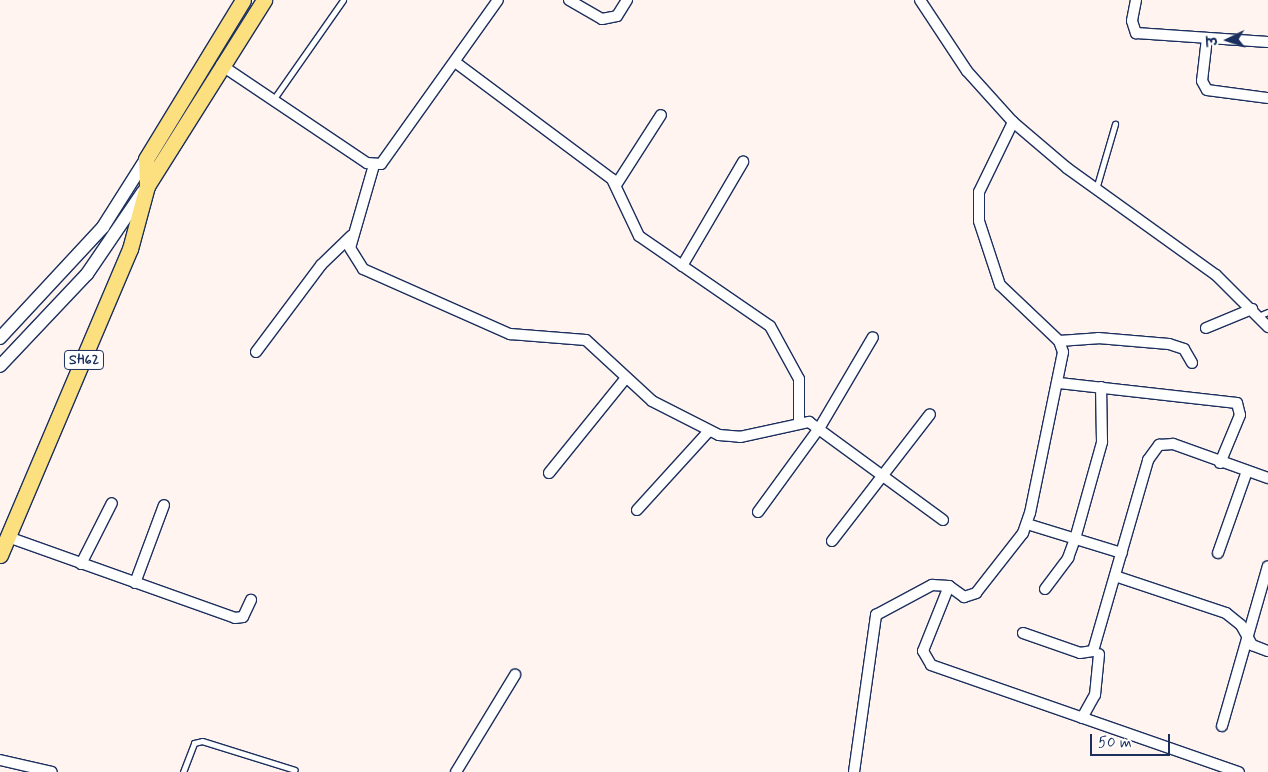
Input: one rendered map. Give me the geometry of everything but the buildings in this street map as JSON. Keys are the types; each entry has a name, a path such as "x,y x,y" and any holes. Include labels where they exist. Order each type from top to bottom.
{"main road":[{"path":"146,159 243,0"},
{"name":"SH62","path":"0,555 118,280 147,186 221,65 264,0"},
{"name":"SH62","path":"146,159 147,186"}],"street":[{"path":"498,0 387,158 374,165 351,236 351,255 363,269 510,334 586,340 652,401 708,432 740,437 799,422 820,427 943,520"},
{"path":"569,0 602,19 617,16 627,0"},
{"path":"920,0 967,71 1012,122 1096,189 1216,275 1259,312 1268,328"},
{"path":"1136,0 1132,21 1136,33 1268,42"},
{"path":"1207,38 1202,81 1207,90 1268,98"},
{"path":"455,62 616,185 632,229 682,266 770,326 799,379 799,422"},
{"path":"221,65 374,165"},
{"path":"616,185 661,115"},
{"path":"854,772 876,615 932,585 949,586 964,597 976,594 1027,524 1063,367 1059,341 1000,285 979,221 979,192 1012,122"},
{"path":"0,338 103,227 146,159"},
{"path":"682,266 744,162"},
{"path":"0,364 87,274 147,186"},
{"path":"256,352 321,265 351,236"},
{"path":"1206,328 1259,312"},
{"path":"758,512 820,427 873,337"},
{"path":"1059,341 1098,338 1169,344 1184,350 1192,363"},
{"path":"550,473 626,378"},
{"path":"1059,383 1238,403 1240,415 1220,463"},
{"path":"1045,589 1068,558 1102,442 1101,387"},
{"path":"832,541 885,476 930,414"},
{"path":"637,510 708,432"},
{"path":"1023,633 1090,654 1122,553 1148,460 1159,445 1173,444 1220,463 1268,478"},
{"path":"1218,553 1247,471"},
{"path":"81,564 112,503"},
{"path":"135,583 164,504"},
{"path":"1027,524 1122,553"},
{"path":"8,537 235,618 243,617 251,600"},
{"path":"1222,726 1268,566"},
{"path":"1115,576 1226,613 1252,645 1268,651"},
{"path":"949,586 926,640 925,659 939,670 1239,772"},
{"path":"1082,718 1095,695 1099,654"},
{"path":"456,772 515,675"},
{"path":"0,760 52,772"}],"lane":[{"path":"273,100 343,0"},
{"path":"1096,189 1115,124"},
{"path":"183,772 194,743 202,741 295,770"}]}
